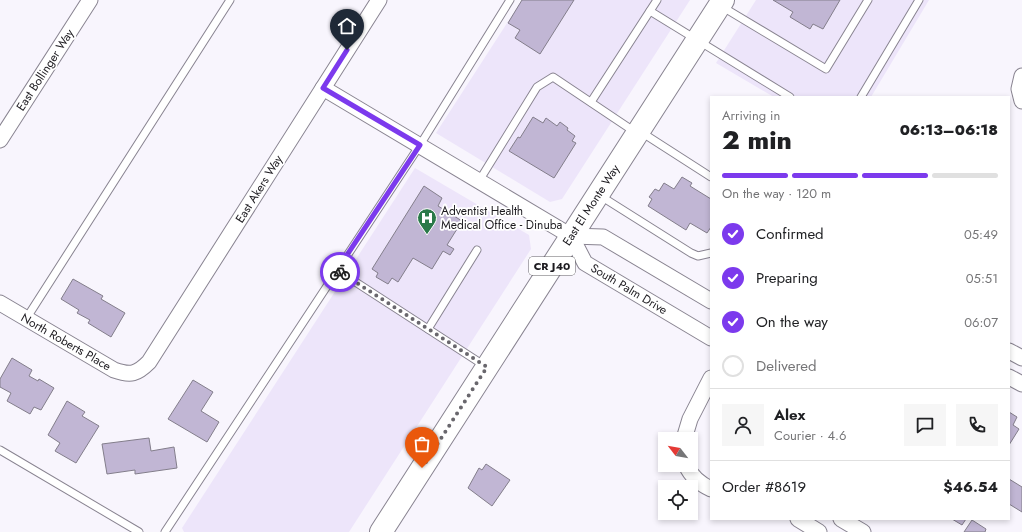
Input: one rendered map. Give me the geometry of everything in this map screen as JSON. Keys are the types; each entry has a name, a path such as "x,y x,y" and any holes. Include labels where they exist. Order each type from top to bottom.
{"main road":[{"name":"East El Monte Way","path":"381,532 721,2"}],"street":[{"name":"East Bollinger Way","path":"0,140 90,0"},
{"name":"East Akers Way","path":"134,373 142,369 150,362 379,0"},
{"path":"323,88 571,236 603,237 710,301"},
{"name":"South Palm Drive","path":"571,236 586,263 710,337"},
{"name":"North Roberts Place","path":"0,303 114,370 125,374 134,373"},
{"path":"1010,352 1022,358"},
{"path":"1010,378 1022,384"},
{"path":"686,432 690,419 710,380"},
{"path":"691,472 699,482 710,488"},
{"path":"843,520 863,532"},
{"path":"804,523 819,532"}],"lane":[{"path":"26,318 230,0"},
{"path":"165,532 420,145 510,0"},
{"path":"591,102 658,0"},
{"path":"721,2 826,69 868,0"},
{"path":"862,96 919,0"},
{"path":"650,11 788,96"},
{"path":"479,181 538,86 553,77 710,176"},
{"path":"598,194 691,253 698,256 710,252"},
{"path":"428,329 477,250"},
{"path":"337,270 487,367"},
{"path":"0,450 140,532"}],"shaded area":[{"path":"522,0 690,0 562,199 550,202 436,133"},
{"path":"756,0 929,0 872,96 772,96 716,63"},
{"path":"415,168 529,235 531,249 349,532 184,532 182,528"}],"building":[{"path":"522,0 574,0 540,54 515,38 520,30 508,23"},
{"path":"773,0 840,0 823,29 813,24 810,29 790,17 793,12"},
{"path":"533,117 543,123 546,118 557,126 560,122 575,136 572,141 576,143 554,178 509,151 518,137 520,138"},
{"path":"682,177 692,183 690,186 710,198 710,228 707,233 690,223 686,230 648,206 652,199 649,197 655,189 659,191 664,183 674,189"},
{"path":"424,186 442,198 438,206 462,221 447,245 454,249 450,255 443,251 432,269 413,258 398,282 392,278 388,284 376,277 378,273 372,269"},
{"path":"73,279 103,296 101,299 125,313 111,337 88,323 90,320 77,313 79,310 61,299"},
{"path":"12,358 32,370 29,376 38,381 39,379 54,388 41,410 34,407 30,414 7,401 11,393 0,387 0,379"},
{"path":"193,380 213,392 201,411 219,422 207,442 168,419"},
{"path":"67,401 85,412 82,416 99,426 76,463 55,451 60,443 48,435"},
{"path":"1010,413 1017,417 1013,425 1019,429 1010,443"},
{"path":"149,438 151,451 174,447 177,468 135,474 135,470 107,474 102,444"},
{"path":"486,464 510,480 492,506 468,488 479,468 482,470"},
{"path":"1010,480 1022,487 1022,512 1010,505"},
{"path":"954,520 965,520 962,525"},
{"path":"972,520 986,529 985,532 964,532"}],"way so far":[{"path":"340,272 487,367 422,468"}],"place":[{"name":"Adventist Health Medical Office - Dinuba","path":"427,235"}],"route":[{"path":"340,272 337,270 420,145 323,88 347,50"}]}
